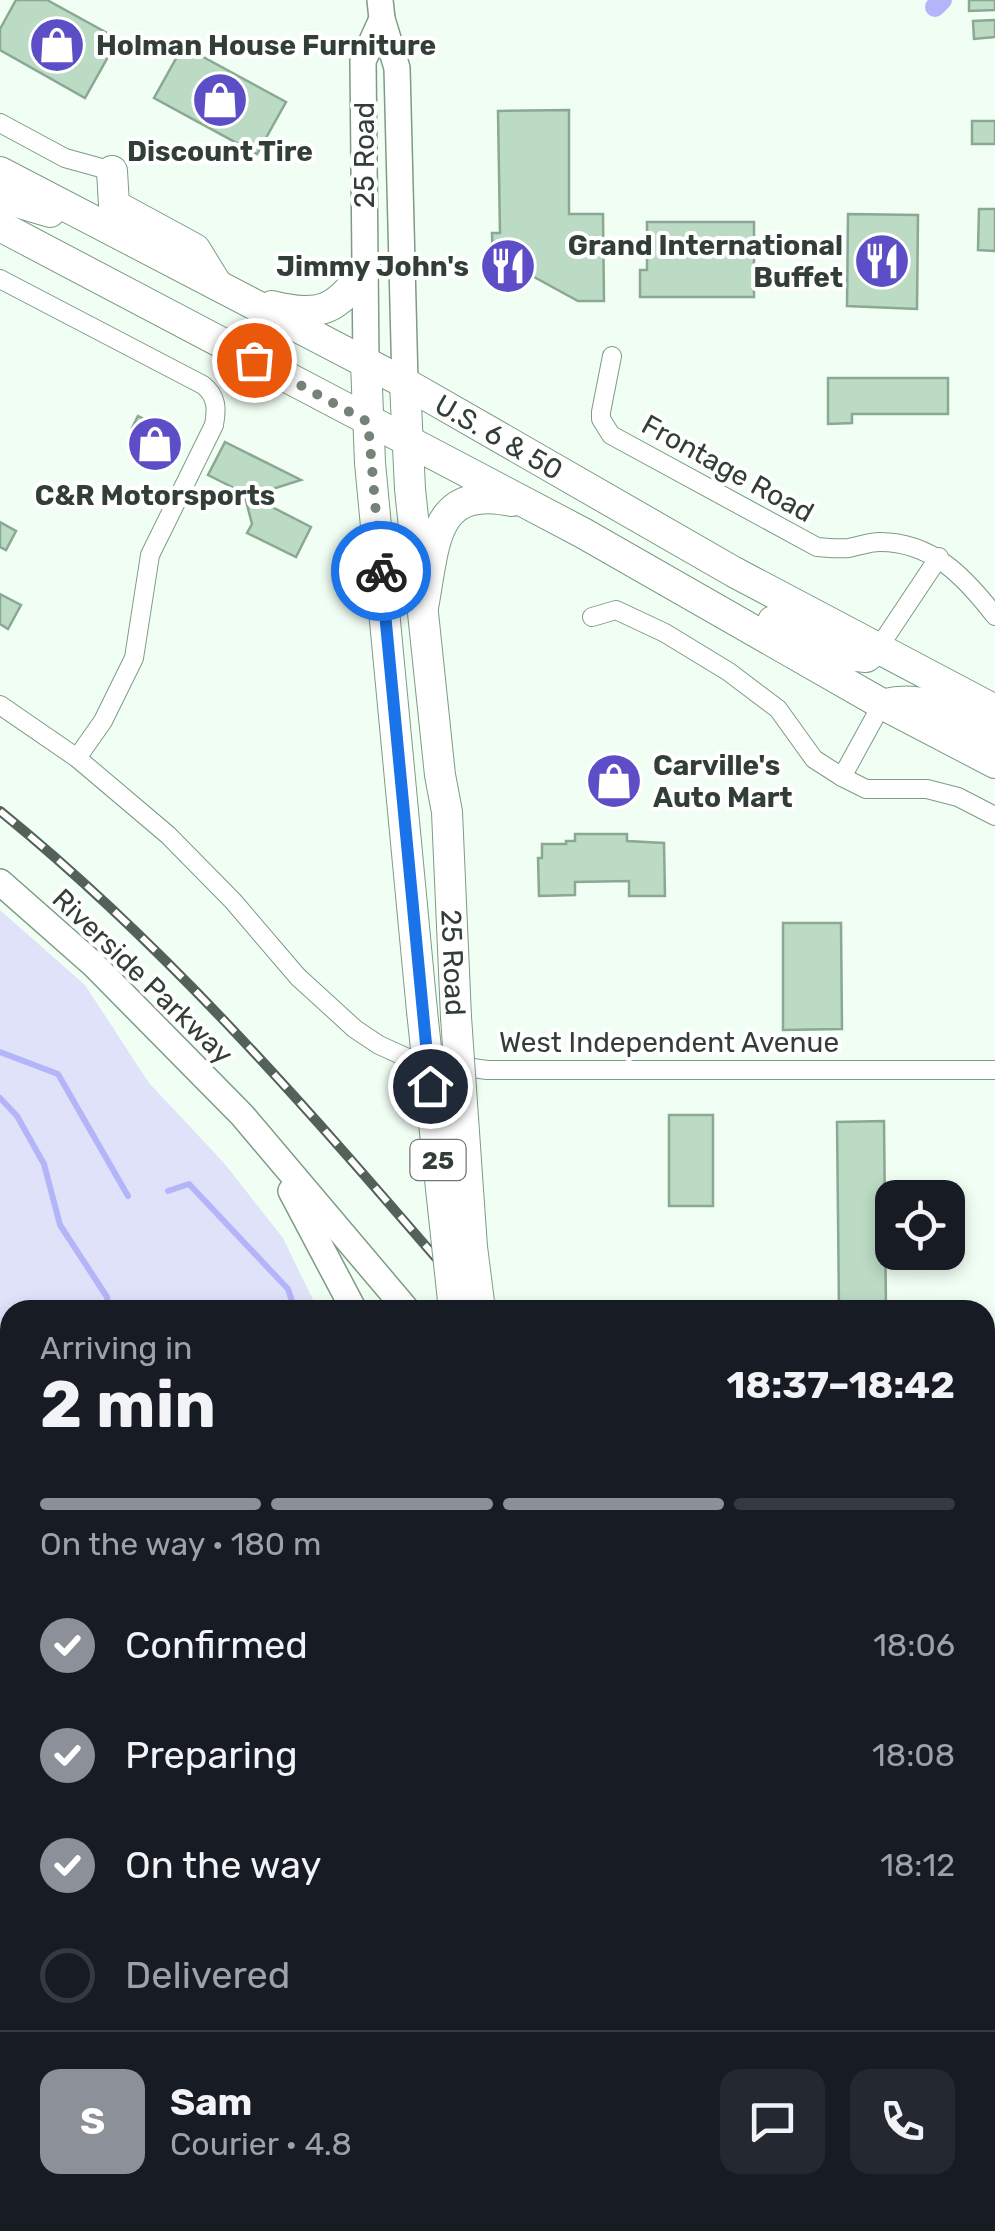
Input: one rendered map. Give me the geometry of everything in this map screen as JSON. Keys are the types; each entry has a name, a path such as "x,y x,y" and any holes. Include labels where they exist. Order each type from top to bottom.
{"main road":[{"name":"25 Road","path":"381,10 363,62 368,422 453,1300"},
{"name":"25 Road","path":"381,10 397,68 410,489 447,812 456,1017 479,1300"},
{"path":"112,171 114,205 195,250 230,292 296,311 321,310 336,306 366,270"},
{"name":"U.S. 6 & 50","path":"0,172 406,382 734,572 995,710"},
{"path":"0,197 97,223"},
{"name":"U.S. 6 & 50","path":"0,226 583,533 882,704 995,763"},
{"path":"424,607 437,531 442,519 463,501 476,497 510,500 583,533"},
{"path":"668,584 722,595 846,655 866,658 878,647"},
{"path":"882,704 906,698 946,708 995,734"},
{"name":"Riverside Parkway","path":"0,882 93,964 242,1115 399,1300"},
{"name":"Riverside Parkway","path":"242,1115 300,1205 349,1300"}],"street":[{"path":"0,123 65,158 112,171"},
{"path":"0,279 203,386 214,396 216,405 214,425 150,554 134,658 103,722 77,758"},
{"name":"Frontage Road","path":"612,356 601,412 611,435 817,548 876,542 909,544 939,557 972,586 995,616"},
{"path":"878,647 939,557"},
{"path":"592,618 616,610 665,633 729,672 778,709 814,759 866,789 942,793 995,816"},
{"name":"West Independent Avenue","path":"0,704 77,758 178,845 329,1008 378,1045 410,1059 487,1070 995,1070"},
{"path":"842,777 882,704"}],"shaded area":[{"path":"0,910 85,985 149,1083 224,1163 283,1238 313,1300 0,1300"}],"building":[{"name":"Holman House Furniture","path":"16,0 47,0 118,39 85,98 0,50 0,29"},
{"path":"969,0 995,0 995,10 969,11"},
{"path":"995,20 995,37 974,39 973,21"},
{"name":"Discount Tire","path":"183,46 286,102 257,154 154,98"},
{"path":"569,110 569,214 603,214 604,301 578,301 523,271 493,271 492,233 500,233 498,111"},
{"path":"972,121 995,121 995,144 972,144"},
{"path":"979,209 995,209 995,251 978,250"},
{"name":"Grand International Buffet","path":"848,214 918,215 917,309 847,306"},
{"path":"647,222 754,222 754,297 640,297 640,270 647,270"},
{"path":"828,378 948,378 948,414 852,414 852,423 828,424"},
{"name":"C&R Motorsports","path":"138,416 170,432 157,459 141,451 149,437 132,428"},
{"path":"225,442 301,480 269,490 272,507 311,527 296,557 247,533 252,524 244,493 208,475"},
{"path":"0,522 16,531 6,550 0,547"},
{"path":"0,594 21,605 8,629 0,624"},
{"path":"575,834 627,834 627,841 664,843 665,896 629,896 629,881 575,882 575,895 539,896 538,858 542,858 542,844 566,844 575,841"},
{"path":"783,923 841,923 842,1029 783,1030"},
{"path":"669,1115 713,1115 713,1206 669,1206"},
{"path":"884,1121 885,1180 875,1180 875,1270 886,1270 886,1300 839,1300 837,1122"}],"waterway":[{"path":"935,7 942,0"},
{"path":"0,1052 58,1074 128,1196"},
{"path":"0,1098 17,1116 44,1164 60,1225 107,1300"},
{"path":"168,1191 189,1184 288,1289 292,1300"}],"railway":[{"path":"0,811 66,867 192,987 310,1114 472,1300"}],"way so far":[{"path":"254,360 368,422 381,571"}],"place":[{"name":"Holman House Furniture","path":"57,45"},
{"name":"Discount Tire","path":"220,100"},
{"name":"Grand International Buffet","path":"882,261"},
{"name":"Jimmy John's","path":"508,266"},
{"name":"C&R Motorsports","path":"155,444"},
{"name":"Carville's Auto Mart","path":"614,781"}],"route":[{"path":"381,571 430,1086"}]}
